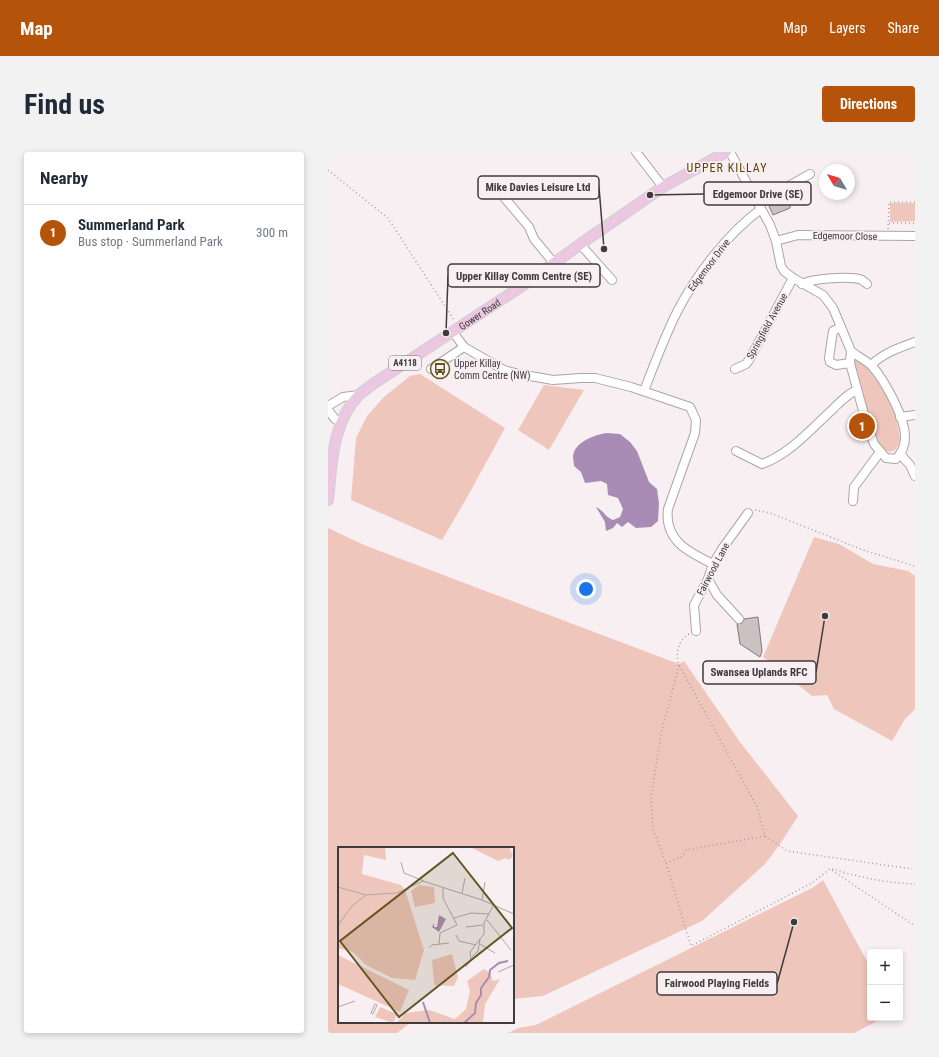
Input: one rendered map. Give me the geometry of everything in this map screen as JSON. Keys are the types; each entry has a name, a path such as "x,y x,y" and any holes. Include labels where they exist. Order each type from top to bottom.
{"main road":[{"name":"Gower Road","path":"456,329 522,286 580,244 663,188 726,152"},
{"name":"A4118","path":"328,500 334,448 342,422 349,407 359,395 373,384 456,329"}],"street":[{"path":"636,152 663,188"},
{"path":"730,152 770,224 776,241 781,266 788,275 824,295 833,308 851,351 850,364 874,444 886,458 896,458 903,448 905,436 895,402 882,379 871,365 851,351"},
{"name":"Edgemoor Drive","path":"644,391 666,336 688,293 721,248 760,206 810,174"},
{"path":"497,189 529,227 534,239 554,263"},
{"name":"Edgemoor Close","path":"776,241 798,236 915,236"},
{"path":"580,244 612,280"},
{"name":"Springfield Avenue","path":"735,368 746,364 749,360 793,278"},
{"path":"802,284 809,280 839,278 863,280 867,284"},
{"path":"841,327 833,331 829,358 830,362 836,365 850,364"},
{"path":"456,329 464,347 504,370 553,380 595,378 644,391 690,408 696,420 694,433 668,509 666,520 670,532 680,544 695,556 713,564"},
{"path":"871,365 895,348 915,342"},
{"path":"431,369 464,347"},
{"path":"736,451 762,464 775,459 795,444 846,397 857,390"},
{"path":"328,406 343,396 359,395"},
{"path":"328,410 335,419 342,422"},
{"path":"900,417 915,415"},
{"path":"853,501 854,487 880,452"},
{"path":"900,454 910,465 915,476"},
{"name":"Fairwood Lane","path":"696,631 694,605 708,579 713,564 748,513"},
{"path":"708,579 717,594 738,619"}],"path":[{"path":"328,170 386,216 456,329"},
{"path":"888,236 889,202 915,202"},
{"path":"888,223 915,223"},
{"path":"748,513 756,509 770,513 866,551 915,566"},
{"path":"696,631 686,636 680,645 676,657 757,807 765,836 787,850 912,870"},
{"path":"679,664 661,734 651,798 653,828 666,863 691,946 812,884 830,869"},
{"path":"666,863 683,856 686,850 765,836"},
{"path":"830,869 904,884 915,884"},
{"path":"830,869 915,926"}],"shaded area":[{"path":"890,203 915,203 915,221 890,222"},
{"path":"857,359 869,368 888,396 895,410 900,439 895,450 890,452 884,450 878,444 874,435 853,364"},
{"path":"420,374 505,428 442,540 351,500 356,438 367,416 384,397 410,376"},
{"path":"544,385 584,390 549,450 518,430"},
{"path":"606,433 620,434 630,442 637,451 649,482 657,489 659,503 658,521 651,527 636,528 628,522 622,527 617,523 613,528 606,531 605,522 596,507 608,518 613,520 620,517 623,509 618,498 608,495 607,484 601,481 585,483 581,472 574,466 573,456 577,447 591,437"},
{"path":"328,528 364,545 679,664 684,661 740,742 798,816 765,864 702,921 543,996 514,999 514,847 338,847 338,1023 410,1023 397,1033 328,1033"},
{"path":"814,537 839,544 873,564 908,571 915,576 915,709 905,719 892,741 834,709 827,695 812,696 763,657"},
{"path":"823,880 867,961 867,1021 877,1021 854,1033 508,1033 518,1028 536,1025 814,887"}],"building":[{"path":"787,193 791,200 789,201 790,208 773,215 769,206 770,203"},
{"path":"758,617 762,651 760,657 740,644 737,624 742,623 744,619"}],"place":[{"name":"Edgemoor Drive (SE)","path":"650,195"},
{"name":"Mike Davies Leisure Ltd","path":"604,249"},
{"name":"Upper Killay Comm Centre (SE)","path":"446,333"},
{"name":"Upper Killay Comm Centre (NW)","path":"440,369"},
{"name":"Summerland Park","path":"862,426"},
{"name":"Swansea Uplands RFC","path":"825,616"},
{"name":"Fairwood Playing Fields","path":"794,922"}],"district":[{"name":"UPPER KILLAY","path":"727,168"}]}
